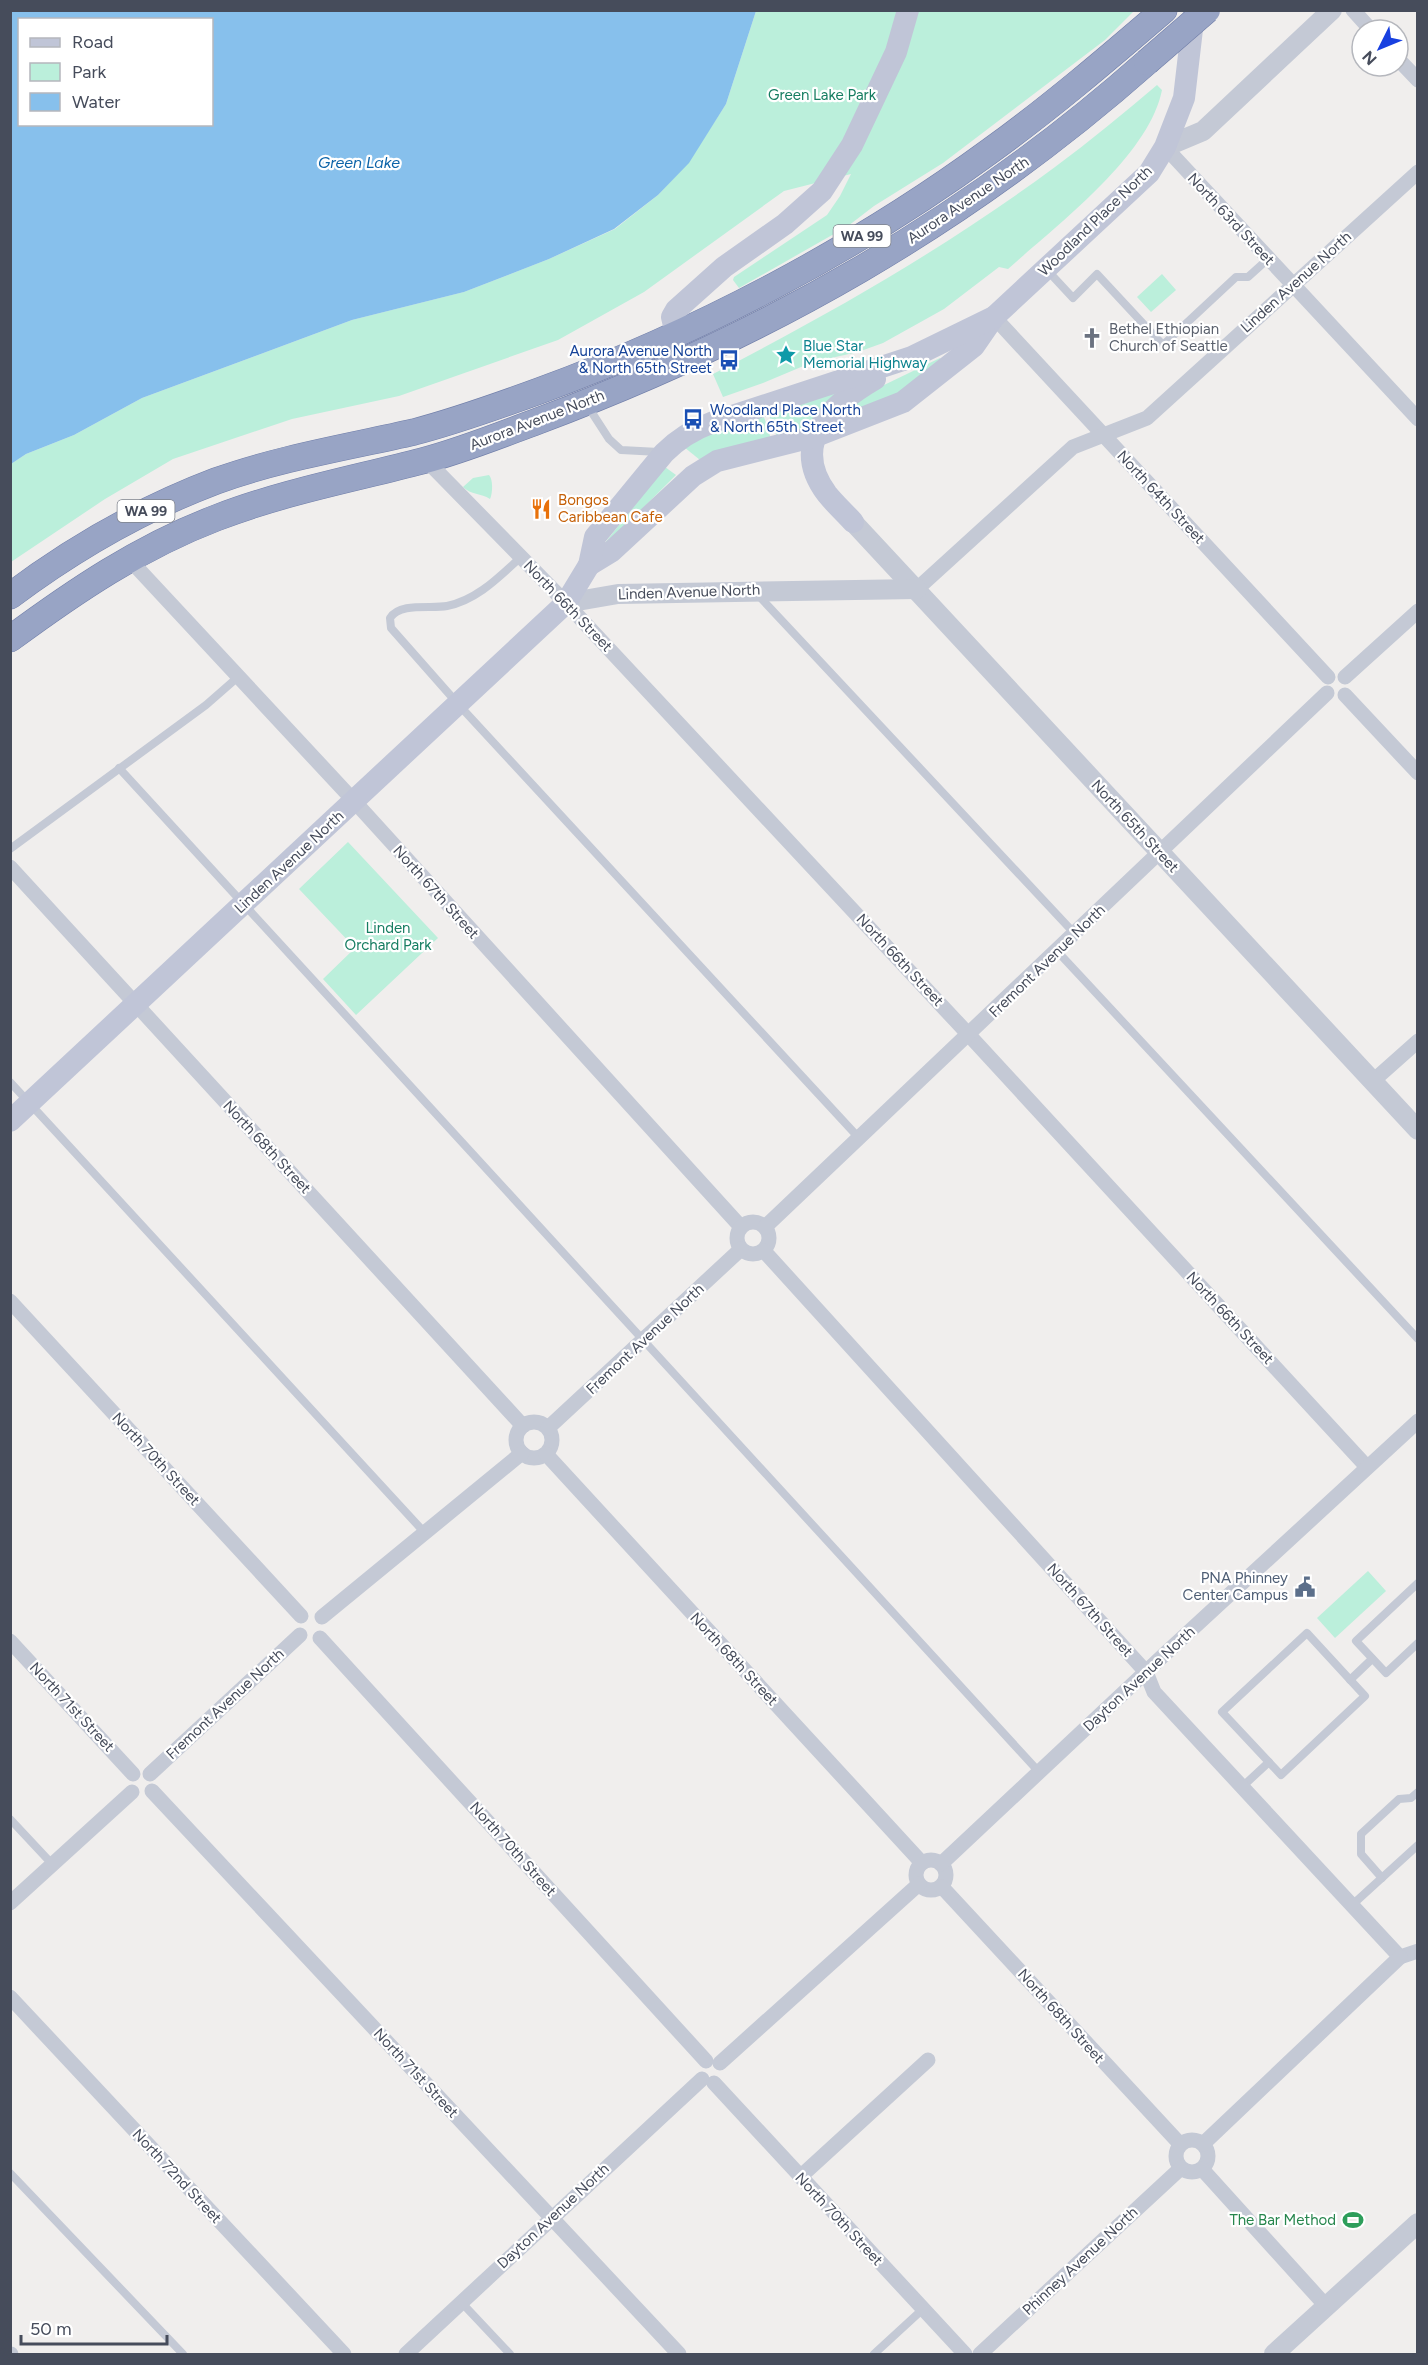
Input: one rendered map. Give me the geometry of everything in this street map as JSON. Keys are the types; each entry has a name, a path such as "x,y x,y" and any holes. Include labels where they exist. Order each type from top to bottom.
{"highway":[{"name":"Aurora Avenue North","path":"10,639 83,586 186,530 245,507 306,489 426,460 585,402 725,343 803,303 878,261 1022,165 1091,112 1207,10"},
{"name":"Aurora Avenue North","path":"10,596 72,552 107,531 180,496 256,468 418,431 543,389 676,334 805,269 929,194 1046,109 1155,18"}],"main road":[{"path":"676,334 672,317 676,310 724,267 785,224 822,191 852,145 896,52 908,10"},
{"path":"1165,147 1184,98 1194,10"},
{"name":"Woodland Place North","path":"589,565 612,551 693,476 706,467 732,456 816,436 903,402 974,346 994,317 1149,173 1165,147"},
{"name":"Woodland Place North","path":"566,603 589,565 595,537 676,440 696,428 912,357 994,317"},
{"path":"853,522 828,495 818,480 813,451 816,436 828,413 837,404 851,393 912,357"},
{"path":"853,522 825,470 822,455 826,442 903,402"},
{"path":"664,453 693,476"},
{"name":"Linden Avenue North","path":"10,1121 566,603"}],"street":[{"path":"1165,147 1203,131 1332,10"},
{"name":"North 63rd Street","path":"1165,147 1418,419"},
{"name":"Linden Avenue North","path":"566,603 618,594 916,589 1073,447 1147,418 1418,172"},
{"name":"North 64th Street","path":"994,317 1328,677"},
{"name":"North 66th Street","path":"426,460 566,603 969,1035 1367,1467"},
{"name":"North 65th Street","path":"853,522 1418,1130"},
{"name":"North 67th Street","path":"129,559 354,801 741,1227"},
{"path":"1345,677 1418,611"},
{"path":"1336,673 1345,677 1349,686 1345,694 1336,698 1327,693 1324,687 1328,677 1336,673"},
{"name":"Fremont Avenue North","path":"765,1227 1327,693"},
{"path":"1345,694 1418,773"},
{"name":"North 68th Street","path":"10,867 523,1426"},
{"path":"1373,1082 1418,1041"},
{"path":"752,1222 765,1227 770,1239 764,1251 753,1255 741,1250 737,1236 741,1227 752,1222"},
{"name":"Fremont Avenue North","path":"548,1428 741,1250"},
{"name":"North 67th Street","path":"764,1251 1146,1672 1154,1692 1400,1957"},
{"name":"North 70th Street","path":"10,1301 301,1616"},
{"name":"Dayton Avenue North","path":"942,1864 1418,1421"},
{"path":"538,1422 548,1428 553,1439 552,1446 546,1455 532,1459 522,1454 516,1443 516,1437 523,1426 538,1422"},
{"path":"322,1617 522,1454"},
{"name":"North 68th Street","path":"546,1455 922,1863"},
{"path":"314,1612 322,1617 326,1625 320,1638 311,1640 300,1635 297,1624 301,1616 314,1612"},
{"name":"Fremont Avenue North","path":"150,1774 300,1635"},
{"name":"North 70th Street","path":"320,1638 713,2062"},
{"name":"North 71st Street","path":"10,1641 133,1774"},
{"path":"140,1771 150,1774 155,1782 152,1791 142,1797 132,1792 129,1782 133,1774 140,1771"},
{"name":"North 71st Street","path":"152,1791 679,2355"},
{"path":"10,1903 132,1792"},
{"path":"932,1860 942,1864 946,1874 942,1887 930,1890 919,1884 916,1872 922,1863 932,1860"},
{"path":"713,2062 723,2075 708,2081 699,2070 713,2062 919,1884"},
{"name":"North 68th Street","path":"942,1887 1180,2144"},
{"path":"1203,2144 1400,1957 1418,1951"},
{"name":"North 72nd Street","path":"10,1997 344,2355"},
{"path":"800,2177 928,2060"},
{"name":"Dayton Avenue North","path":"406,2355 552,2218 708,2081"},
{"name":"North 70th Street","path":"708,2081 923,2309 958,2352"},
{"path":"1192,2139 1203,2144 1208,2157 1202,2169 1191,2173 1180,2168 1175,2158 1180,2144 1192,2139"},
{"name":"Phinney Avenue North","path":"980,2355 1180,2168"},
{"path":"1202,2169 1326,2306"},
{"path":"1274,2355 1418,2223"}],"lane":[{"path":"1046,269 1073,298 1097,274 1163,345 1236,277 1248,277 1268,259"},
{"path":"585,402 609,438 621,450 664,453"},
{"path":"521,557 469,599 438,608 399,610 390,618 393,632 859,1138"},
{"path":"753,590 1075,934"},
{"path":"10,849 206,705 238,676"},
{"path":"119,768 1040,1773"},
{"path":"1057,951 1418,1339"},
{"path":"10,1082 425,1533"},
{"path":"1418,1583 1356,1641 1386,1673 1418,1643"},
{"path":"1307,1634 1350,1680 1365,1696 1281,1775 1222,1712 1307,1634"},
{"path":"1350,1680 1372,1659"},
{"path":"1242,1787 1269,1762"},
{"path":"1382,1878 1361,1854 1361,1834 1399,1799 1411,1798 1418,1792"},
{"path":"10,1819 53,1865"},
{"path":"1351,1906 1418,1845"},
{"path":"10,2173 183,2355"},
{"path":"461,2302 510,2355"},
{"path":"874,2355 923,2309"}],"green space":[{"name":"Green Lake Park","path":"756,11 1134,11 1105,40 943,163 874,206 848,226 739,288 733,280 734,277 827,215 851,174 784,191 644,292 558,340 399,396 292,419 173,459 105,499 11,562 11,464 26,454 74,435 142,398 352,320 464,292 549,259 615,229 658,195 688,163 726,104"},
{"path":"1157,85 1162,90 1154,115 1139,140 1120,164 1075,210 1008,269 999,267 944,309 883,343 858,352 813,362 723,397 713,374 845,303 973,225 1068,157"},
{"path":"1162,274 1176,290 1151,312 1137,297"},
{"path":"940,358 942,360 918,383 852,418 845,408 882,386"},
{"path":"839,388 809,427 777,437 768,412"},
{"path":"763,414 771,439 700,460 684,447 685,443"},
{"path":"665,467 676,475 606,545 604,544"},
{"path":"489,475 492,486 490,499 463,487 473,478"},
{"name":"Linden Orchard Park","path":"348,842 438,938 356,1015 323,979 355,948 299,889"},
{"path":"1368,1571 1386,1591 1335,1638 1317,1618"}],"water":[{"name":"Green Lake","path":"11,10 756,10 726,104 689,163 658,195 614,229 549,259 464,292 352,320 142,398 74,435 26,454 11,464"}],"place":[{"name":"Bethel Ethiopian Church of Seattle","path":"1092,338"},
{"name":"Blue Star Memorial Highway","path":"786,355"},
{"name":"Aurora Avenue North & North 65th Street","path":"729,360"},
{"name":"Woodland Place North & North 65th Street","path":"693,419"},
{"name":"Bongos Caribbean Cafe","path":"541,509"},
{"name":"PNA Phinney Center Campus","path":"1305,1587"},
{"name":"The Bar Method","path":"1353,2220"}]}
